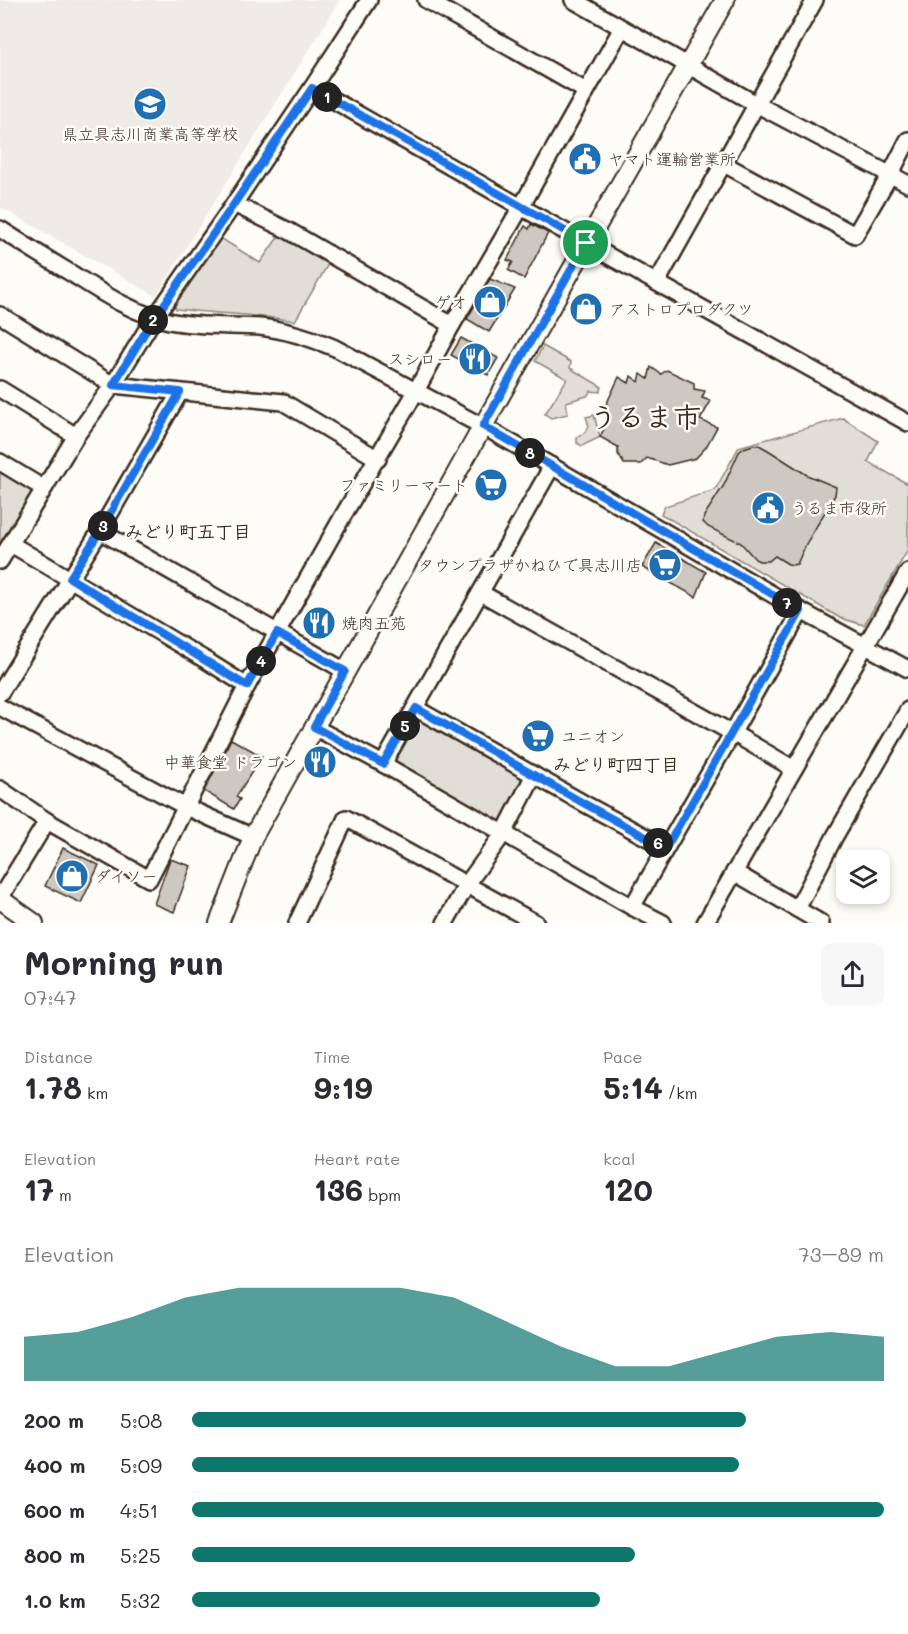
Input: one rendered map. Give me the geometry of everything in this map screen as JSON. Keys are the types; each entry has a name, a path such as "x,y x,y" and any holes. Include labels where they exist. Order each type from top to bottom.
{"main road":[{"path":"219,923 253,837 725,0"},
{"path":"0,899 32,923"}],"street":[{"path":"0,561 76,436 113,385 155,317 234,204 369,0"},
{"path":"426,0 586,91"},
{"path":"573,0 756,104 908,184"},
{"path":"657,282 815,0"},
{"path":"0,789 47,821 149,879 247,686 622,28"},
{"path":"312,88 908,423"},
{"path":"724,164 855,235 908,140"},
{"path":"234,204 289,231 452,325"},
{"path":"2,234 109,297 155,317 187,324 261,327 293,333 335,348 483,426 801,611 908,669"},
{"path":"0,315 113,385 283,402 378,459"},
{"path":"0,389 76,436"},
{"path":"0,693 100,531 180,392"},
{"path":"0,462 43,488"},
{"path":"383,764 552,466"},
{"path":"100,531 345,671"},
{"path":"11,544 247,686"},
{"path":"705,923 907,574"},
{"path":"481,593 794,769"},
{"path":"632,908 801,611"},
{"path":"0,707 186,807 253,837"},
{"path":"416,708 666,848"},
{"path":"797,909 908,710"},
{"path":"314,727 383,764 632,908 663,923"},
{"path":"445,923 467,884 504,833 534,776"},
{"path":"297,923 346,818 536,923"},
{"path":"0,899 47,821"},
{"path":"734,872 821,923"}],"shaded area":[{"path":"0,0 340,0 156,296 0,207"},
{"path":"281,233 330,261 295,321 176,309 173,300 219,237 260,263"},
{"path":"543,346 571,362 570,368 602,387 600,392 591,391 587,396 566,402 568,414 551,418 545,414 567,379 535,361"},
{"path":"594,415 600,437 582,446 577,443 577,438 589,426 586,417"},
{"path":"843,418 878,441 868,462 908,484 908,550 864,625 840,618 661,514 665,506 715,490 739,447"},
{"path":"0,462 43,488 0,561"},
{"path":"424,717 523,774 524,783 500,823 395,763 393,757 416,718"}],"building":[{"path":"531,224 548,233 524,279 508,270 513,262 507,260 525,226 529,229"},
{"path":"490,279 515,289 489,332 467,319"},
{"path":"461,338 498,358 488,375 451,355"},
{"path":"651,367 661,374 667,370 694,383 694,389 705,391 702,398 711,401 700,420 717,427 706,447 696,458 668,465 647,458 641,464 624,464 618,454 618,447 600,437 609,418 605,407 619,377 629,383 631,376 639,382 641,374 648,379"},
{"name":"うるま市役所","path":"753,445 759,445 807,475 836,487 835,495 797,564 788,564 775,556 769,561 759,561 741,543 708,527 703,522 704,516 724,485 739,452"},
{"path":"656,543 706,572 696,597 642,567"},
{"path":"231,739 262,756 236,797 240,799 234,809 204,791"},
{"name":"ダイソー","path":"63,848 99,865 81,903 45,886"},
{"path":"170,859 191,866 174,912 154,904"}],"place":[{"name":"県立具志川商業高等学校","path":"150,104"},
{"name":"ヤマト運輸営業所","path":"585,159"},
{"name":"ゲオ","path":"490,302"},
{"name":"アストロプロダクツ","path":"586,309"},
{"name":"スシロー","path":"475,359"},
{"name":"ファミリーマート","path":"491,485"},
{"name":"うるま市役所","path":"768,508"},
{"name":"タウンプラザかねひで具志川店","path":"665,565"},
{"name":"焼肉五苑","path":"319,623"},
{"name":"ユニオン","path":"538,736"},
{"name":"中華食堂 ドラゴン","path":"320,762"},
{"name":"ダイソー","path":"72,876"}],"district":[{"name":"うるま市","path":"645,417"},
{"name":"みどり町五丁目","path":"188,532"},
{"name":"みどり町四丁目","path":"616,765"}],"route":[{"path":"312,88 586,243 483,426 801,611 666,848 416,708 383,764 314,727 345,671 277,633 247,686 70,578 100,531 180,392 113,385 149,326 312,88"}]}
